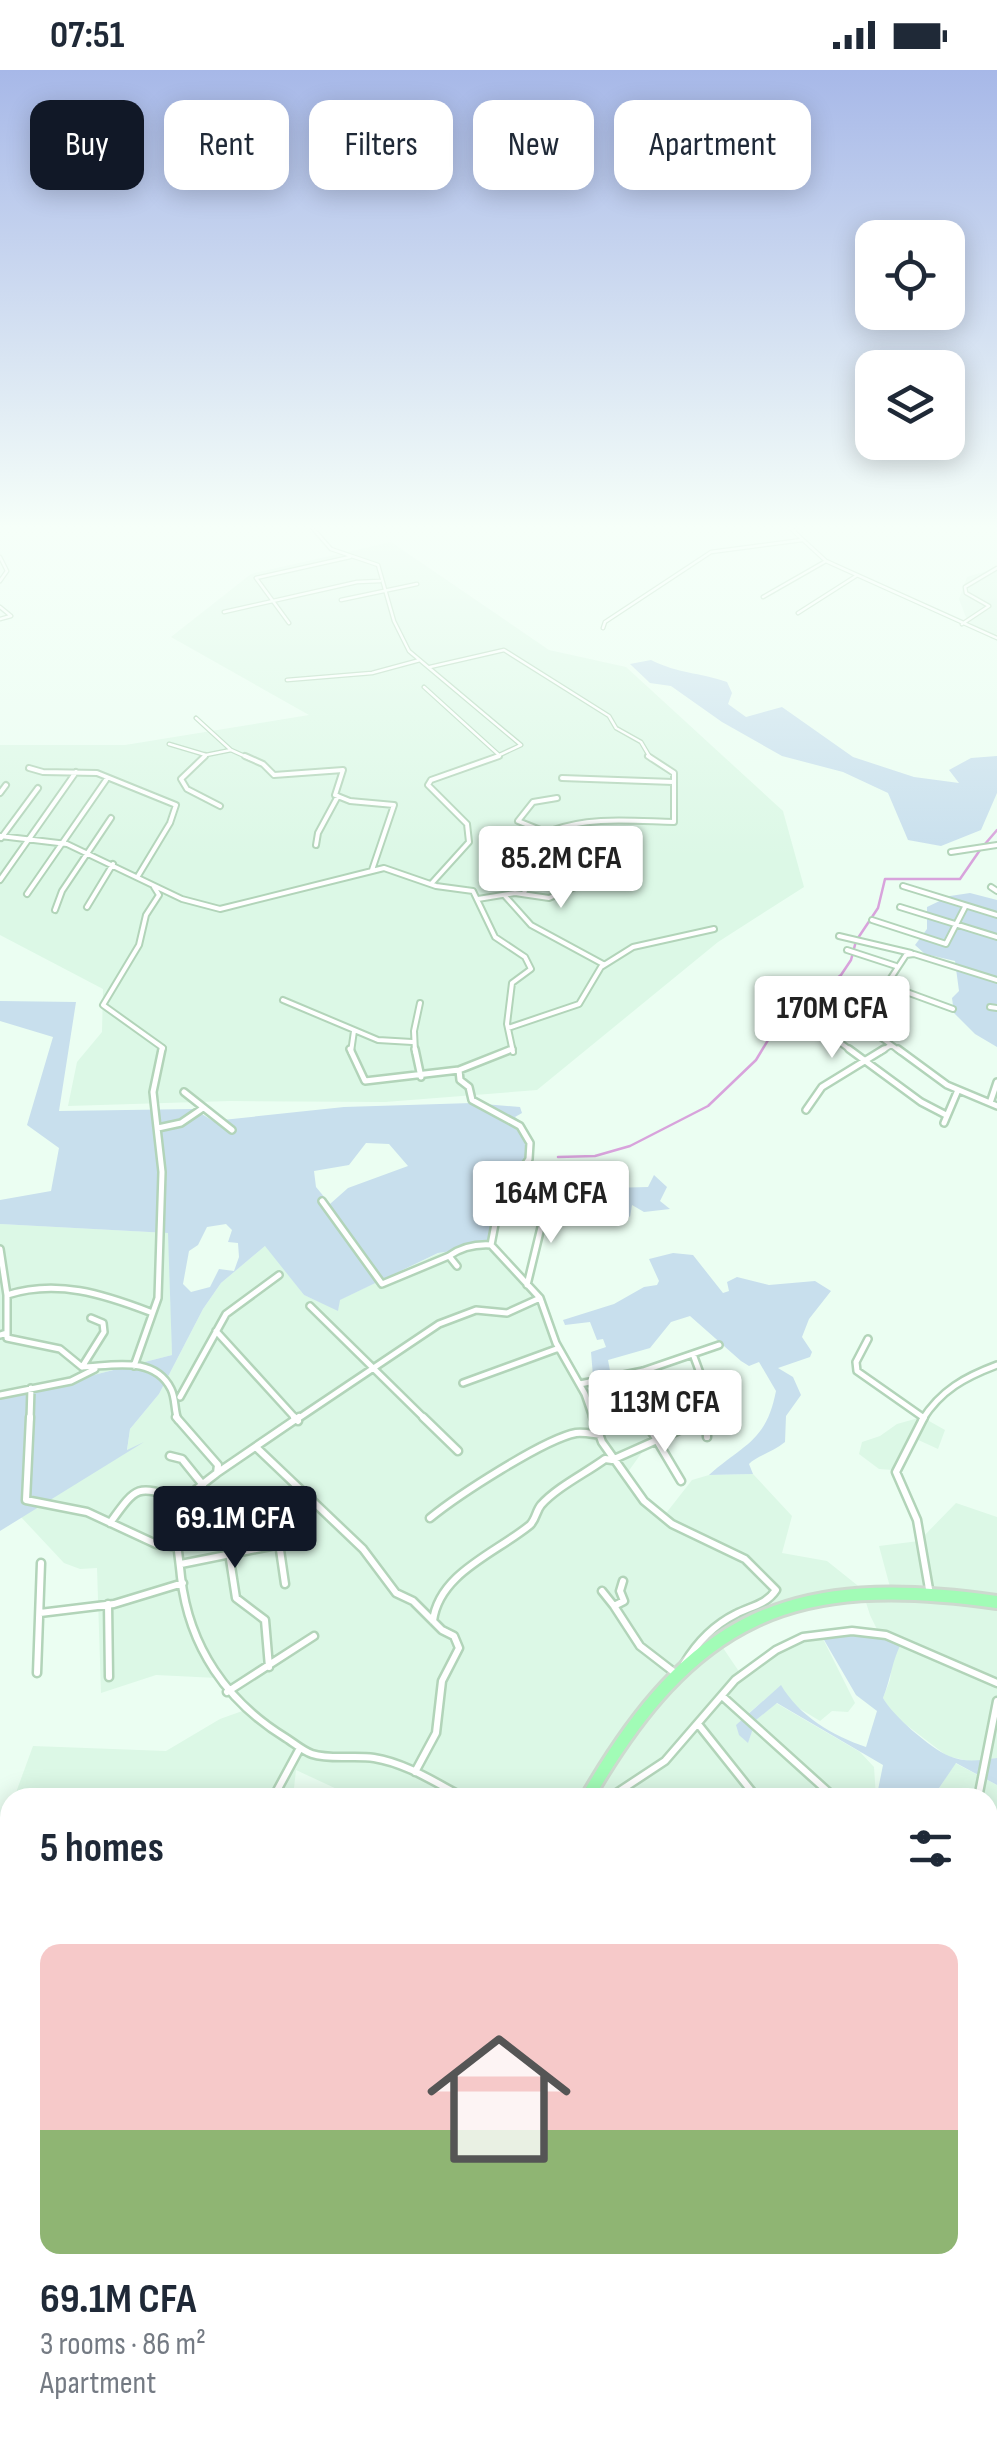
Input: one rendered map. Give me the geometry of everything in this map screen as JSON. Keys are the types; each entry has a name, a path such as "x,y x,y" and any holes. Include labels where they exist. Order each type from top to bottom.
{"highway":[{"path":"592,1788 620,1736 679,1670 719,1639 763,1615 794,1604 864,1590 929,1589 997,1602"}],"street":[{"path":"399,635 420,660 521,745 519,749 431,780 428,785 467,824 470,842 431,884"},
{"path":"430,668 504,650 608,716 616,728 642,742 648,757 674,773 678,799 674,822 602,820 572,823 548,833 524,893"},
{"path":"287,680 372,674 420,660"},
{"path":"424,687 499,755"},
{"path":"196,718 231,750 264,764 274,775 343,770 335,795 350,801 394,805 390,827 372,870"},
{"path":"169,744 206,755 231,750"},
{"path":"206,755 206,760 181,779 187,789 220,806"},
{"path":"29,768 41,774 88,771 152,801 176,805 170,823 138,876"},
{"path":"0,880 76,772"},
{"path":"562,778 673,782"},
{"path":"27,894 106,780"},
{"path":"0,793 6,785"},
{"path":"1,837 38,788"},
{"path":"316,845 318,832 338,796"},
{"path":"548,833 518,820 533,802 557,798"},
{"path":"56,910 62,891 111,818"},
{"path":"1,837 62,842 204,907 220,909 372,870 396,871 431,884 464,888 478,900 495,940 502,948 525,956 531,970 512,984 508,1028 512,1052 459,1070 366,1081 350,1050 354,1031"},
{"path":"950,852 997,845"},
{"path":"478,900 524,893 548,898 582,886 587,882 590,850"},
{"path":"88,906 114,864"},
{"path":"134,1366 135,1352 158,1298 162,1172 154,1079 155,1062 163,1048 154,1035 136,1030 103,1004 139,945 146,915 159,895 152,884"},
{"path":"903,886 997,916"},
{"path":"505,896 531,925 603,964"},
{"path":"900,906 997,937"},
{"path":"872,920 946,944 965,906"},
{"path":"508,1028 579,1004 593,974 603,964 655,938 714,929"},
{"path":"838,936 997,980"},
{"path":"847,950 896,966"},
{"path":"914,954 906,954 885,984 953,1008"},
{"path":"804,982 958,1090 993,1105 997,1082"},
{"path":"766,1027 822,996"},
{"path":"283,1000 378,1040 412,1042"},
{"path":"420,1003 412,1022 412,1042 421,1077"},
{"path":"861,1025 890,1005"},
{"path":"834,1038 920,1102 946,1115"},
{"path":"806,1110 822,1088 891,1045"},
{"path":"459,1070 460,1080 469,1087 472,1100 520,1126 530,1143 529,1159 499,1203 491,1245"},
{"path":"944,1123 958,1090"},
{"path":"184,1092 232,1130"},
{"path":"158,1128 182,1123 202,1108"},
{"path":"322,1201 382,1284 465,1246 491,1245"},
{"path":"526,1285 544,1214 586,1222"},
{"path":"491,1245 540,1298 612,1460 657,1515 744,1559 776,1590 770,1600 724,1622 691,1651 679,1670 640,1646 602,1591"},
{"path":"0,1249 7,1295 6,1338 60,1349 82,1367 134,1366 170,1382 178,1405"},
{"path":"449,1256 457,1266"},
{"path":"217,1474 218,1465 175,1416 178,1405 226,1314 278,1275"},
{"path":"7,1295 23,1290 93,1290 150,1312"},
{"path":"445,1788 376,1758 312,1754 256,1720 228,1692 206,1658 184,1602 174,1516 182,1500 217,1474 429,1329 466,1310 491,1308 506,1313 540,1298"},
{"path":"310,1306 458,1451"},
{"path":"82,1367 104,1332 103,1323 91,1318"},
{"path":"216,1331 298,1420"},
{"path":"868,1338 856,1362 857,1371 924,1418"},
{"path":"580,1384 643,1371 719,1345"},
{"path":"463,1384 559,1348"},
{"path":"693,1354 704,1384 706,1437"},
{"path":"929,1589 917,1520 896,1472 933,1400 946,1388 997,1365"},
{"path":"0,1394 71,1381 98,1368"},
{"path":"31,1388 26,1500 86,1512 156,1544 179,1547"},
{"path":"638,1408 682,1481"},
{"path":"434,1621 435,1604 442,1592 490,1551 534,1522 540,1506 597,1463 704,1419"},
{"path":"430,1518 455,1498 560,1438 579,1432 600,1435"},
{"path":"258,1449 363,1548 396,1592 413,1601 454,1636 458,1648 442,1681 436,1734 414,1772"},
{"path":"170,1456 182,1458 203,1485"},
{"path":"109,1524 133,1492 144,1487 182,1500"},
{"path":"272,1495 285,1584"},
{"path":"223,1514 236,1598 265,1620 269,1667"},
{"path":"181,1564 281,1544"},
{"path":"37,1673 41,1563"},
{"path":"614,1606 624,1600 620,1591 623,1581"},
{"path":"40,1613 108,1604 183,1583"},
{"path":"108,1604 109,1677"},
{"path":"624,1788 666,1761 735,1680 803,1637 852,1631 886,1635 997,1683"},
{"path":"228,1692 314,1636"},
{"path":"722,1696 824,1788"},
{"path":"980,1788 997,1701"},
{"path":"698,1724 749,1788"},
{"path":"278,1788 300,1748"}],"shaded area":[{"path":"528,635 549,650 626,667 783,811 804,887 718,942 537,1090 385,1102 68,1106 77,1062 102,1032 103,989 0,935 0,745 125,745 309,715 171,637"},
{"path":"651,660 727,682 732,693 728,704 746,717 782,707 853,757 914,777 959,783 949,770 971,758 997,756 997,793 981,830 941,846 908,840 888,793 843,772 782,756 722,722 671,686 650,683 630,664"},
{"path":"970,893 997,900 997,1047 975,1034 954,1013 952,998 959,991 955,961 925,954 915,945 927,929 927,907 950,896"},
{"path":"0,1001 76,1002 59,1111 194,1109 213,1121 344,1107 472,1103 520,1107 522,1113 515,1117 525,1125 531,1146 491,1220 493,1245 438,1253 340,1300 338,1311 304,1295 265,1246 221,1283 203,1309 159,1394 130,1429 127,1450 144,1442 0,1531 0,1399 172,1355 168,1233 0,1224 0,1200 51,1191 59,1148 27,1125 53,1037 0,1021","holes":["366,1143 389,1144 408,1166 348,1188 330,1204 316,1187 314,1171 349,1165","226,1224 232,1230 228,1242 238,1243 234,1271 219,1269 210,1287 191,1292 183,1284 189,1251 198,1245 207,1227"]},
{"path":"654,1175 667,1187 660,1201 670,1209 644,1212 632,1205 630,1217 620,1210 610,1188 648,1187"},
{"path":"0,1224 169,1233 172,1355 0,1399"},
{"path":"266,1245 304,1295 338,1310 339,1300 439,1253 493,1245 510,1269 534,1291 556,1344 577,1377 621,1378 629,1389 650,1431 643,1451 625,1476 649,1510 667,1512 692,1480 709,1475 753,1474 792,1516 782,1553 827,1561 862,1589 890,1587 879,1546 919,1541 956,1503 997,1517 997,1758 973,1762 947,1756 892,1714 883,1698 892,1660 862,1590 717,1639 740,1673 769,1651 796,1638 820,1633 855,1703 848,1712 832,1711 820,1721 792,1704 781,1686 743,1718 748,1742 756,1720 776,1703 860,1752 874,1767 875,1788 335,1788 296,1770 294,1788 18,1788 33,1746 166,1751 220,1719 245,1710 217,1678 156,1675 101,1693 97,1568 80,1569 64,1563 20,1516 127,1452 130,1429 159,1394 203,1309 221,1283"},
{"path":"673,1253 693,1255 723,1293 729,1291 727,1282 737,1277 769,1285 815,1281 831,1291 809,1319 802,1337 812,1352 810,1357 778,1368 793,1377 801,1395 786,1416 785,1442 749,1464 753,1474 709,1475 760,1432 772,1408 776,1391 759,1362 749,1366 741,1361 690,1316 671,1322 650,1348 608,1360 611,1376 605,1379 593,1376 591,1352 606,1347 603,1339 597,1340 590,1322 565,1325 563,1320 657,1285 659,1281 649,1259"},
{"path":"922,1417 945,1430 938,1449 914,1438 893,1470 879,1469 859,1454 862,1442 897,1424"},
{"path":"820,1633 880,1634 902,1642 883,1698 903,1722 941,1752 967,1760 997,1758 997,1785 956,1763 939,1788 878,1788 883,1765 777,1703 756,1720 748,1743 739,1735 736,1725 781,1685 818,1724 866,1747 877,1711 856,1695"},
{"path":"955,1763 997,1785 997,1788 939,1788"}],"waterway":[{"path":"985,844 997,830"},
{"path":"558,1157 595,1156 630,1146 708,1106 756,1060 785,1012 802,1005 841,975 851,960 856,941 878,908 885,879 960,879 980,850"}]}
